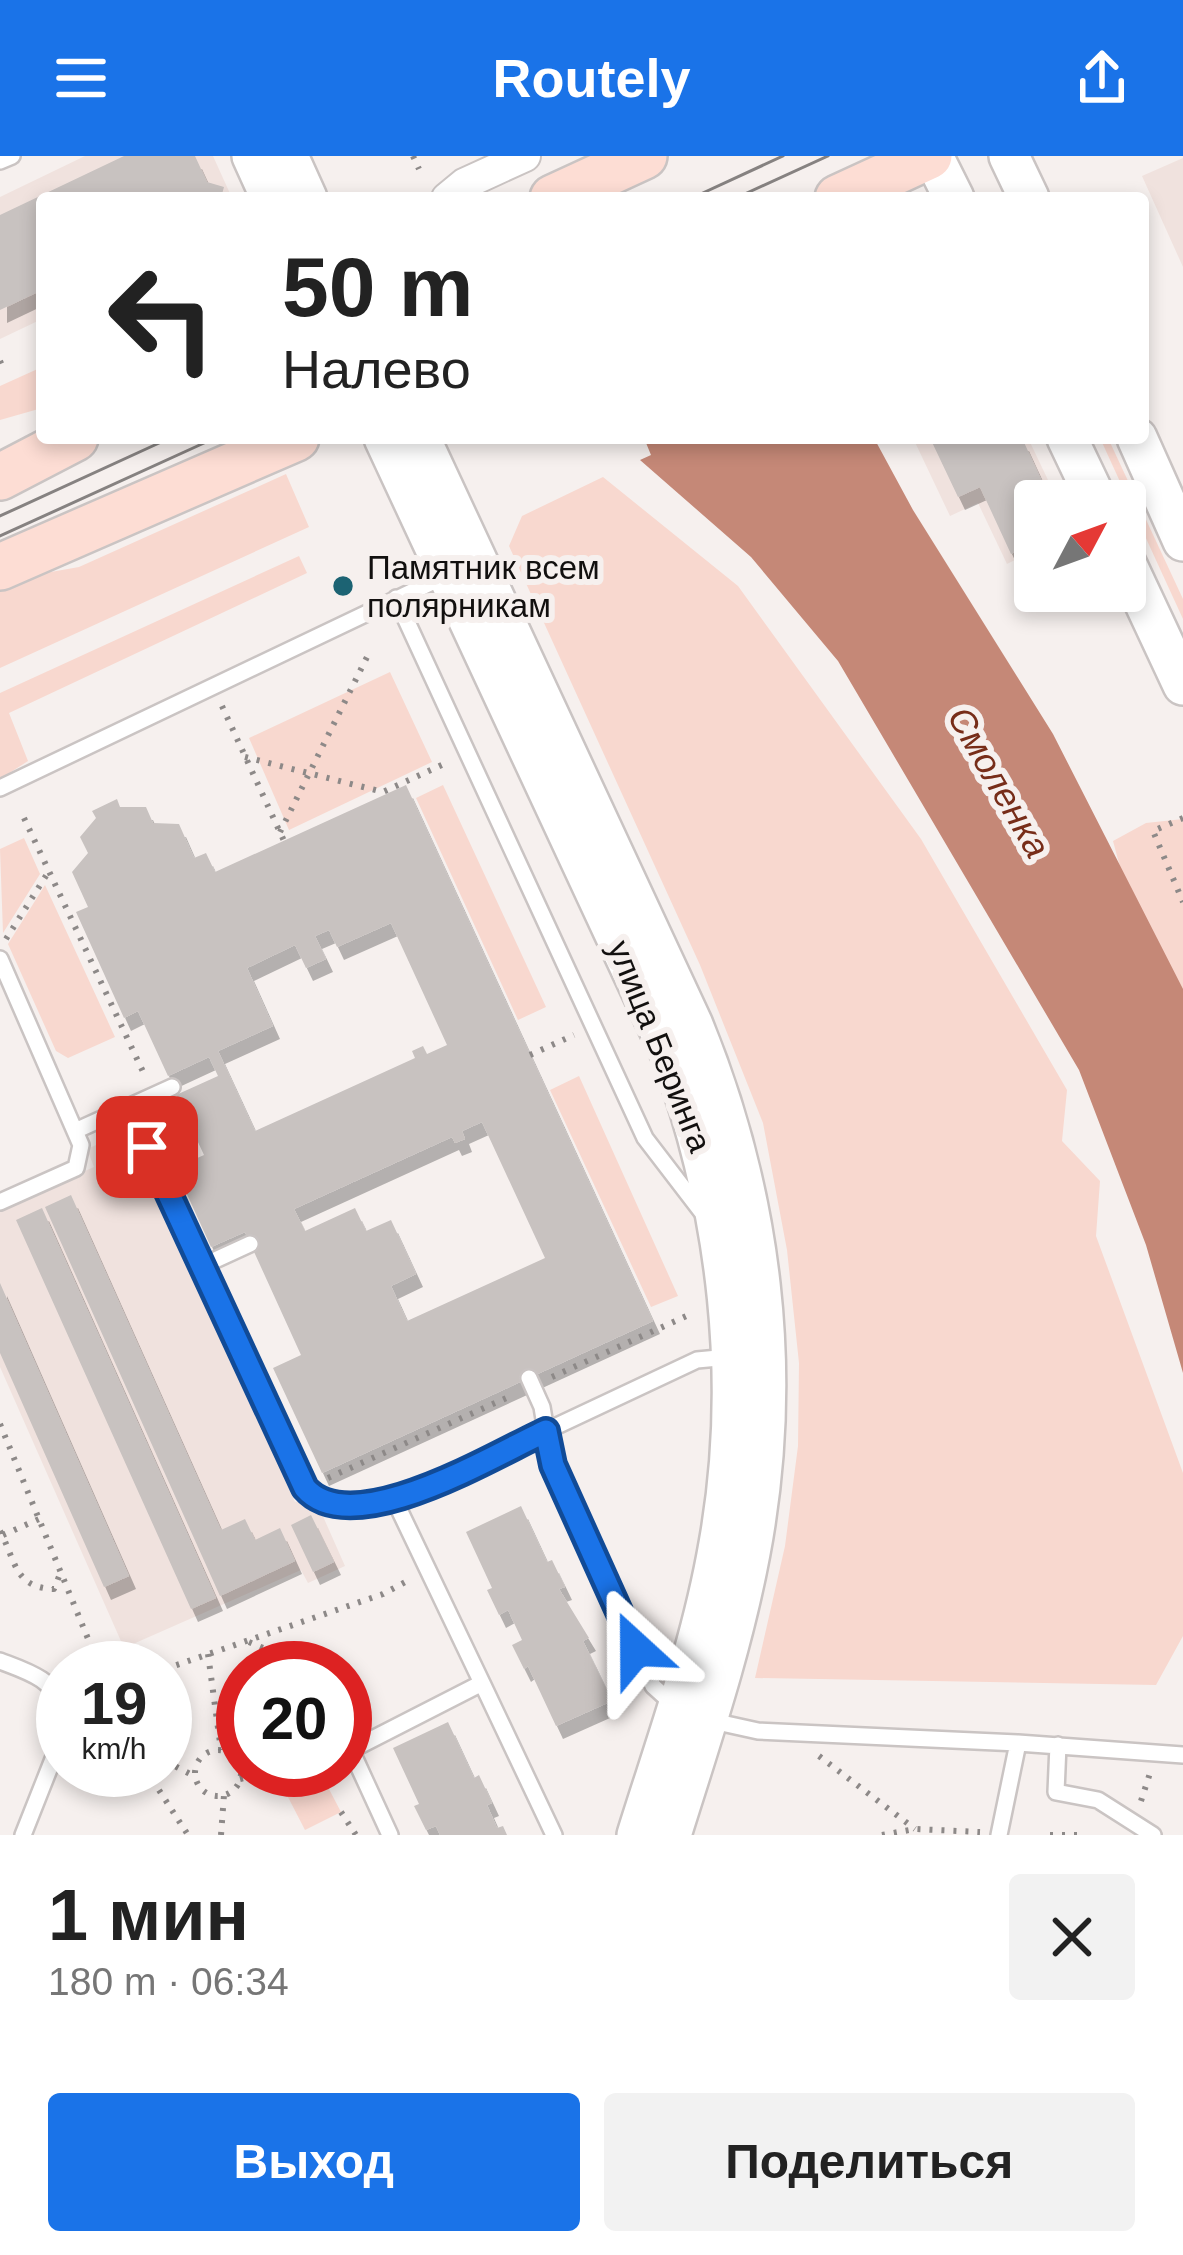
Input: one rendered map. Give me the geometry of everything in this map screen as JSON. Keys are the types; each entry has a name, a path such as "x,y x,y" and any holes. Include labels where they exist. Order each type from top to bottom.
{"main road":[{"path":"566,192 644,156"},
{"path":"851,192 931,156"},
{"path":"0,567 282,444"},
{"path":"0,478 60,445"}],"street":[{"path":"252,156 268,192"},
{"path":"288,156 304,192"},
{"path":"931,156 951,192"},
{"path":"1010,156 1026,192"},
{"path":"454,192 520,158"},
{"name":"улица Беринга","path":"387,444 672,1057 700,1137 719,1234 730,1357 729,1447 720,1540 671,1835"},
{"name":"улица Беринга","path":"423,444 677,988 726,1110 738,1154 762,1304 765,1430 751,1550 692,1714 637,1835"},
{"path":"1070,444 1087,480"},
{"path":"1140,444 1183,541"},
{"path":"0,450 60,445"},
{"path":"1146,606 1183,685"}],"lane":[{"path":"0,161 12,156"},
{"path":"0,788 449,574"},
{"path":"396,598 645,1138 719,1234"},
{"path":"0,958 81,1144 76,1168 0,1202"},
{"path":"75,1131 172,1087"},
{"path":"128,1107 305,1488 316,1500 331,1506 395,1501 697,1360 730,1357"},
{"path":"202,1266 250,1244"},
{"path":"531,1382 542,1407 553,1465 652,1686 692,1714 734,1728 1183,1755"},
{"path":"395,1501 554,1835"},
{"path":"0,1661 36,1675"},
{"path":"390,1835 351,1750 482,1683"},
{"path":"998,1835 1018,1743"},
{"path":"1058,1745 1056,1792 1098,1800 1153,1835"},
{"path":"22,1835 37,1797"}],"path":[{"path":"413,156 418,169"},
{"path":"212,686 282,837 368,657"},
{"path":"245,757 382,792 450,761"},
{"path":"24,818 154,1095"},
{"path":"1183,818 1153,831 1183,902"},
{"path":"0,941 7,938 49,871"},
{"path":"530,1054 574,1035"},
{"path":"305,1488 531,1382 697,1312"},
{"path":"0,1424 89,1641"},
{"path":"0,1450 9,1446"},
{"path":"39,1519 1,1534 20,1576 35,1588 54,1589 61,1572"},
{"path":"246,1641 383,1594 428,1569"},
{"path":"192,1660 216,1651"},
{"path":"208,1654 216,1718"},
{"path":"788,1732 915,1828"},
{"path":"196,1778 201,1757 216,1751"},
{"path":"1135,1822 1155,1752"},
{"path":"192,1776 209,1794 216,1794"},
{"path":"163,1797 188,1835"},
{"path":"220,1835 224,1797"},
{"path":"341,1811 356,1835"},
{"path":"882,1835 915,1828 998,1835"},
{"path":"1050,1835 1079,1835"}],"shaded area":[{"path":"85,156 213,156 229,192 36,192 36,322 0,339 0,197"},
{"path":"1183,158 1183,267 1142,176"},
{"path":"36,370 36,410 0,420 0,386"},
{"path":"916,444 1031,444 1048,480 1014,480 1014,560 1007,564 978,503 950,516"},
{"path":"1103,444 1111,444 1128,480 1119,480"},
{"path":"286,474 309,527 0,668 0,581 79,567"},
{"path":"603,477 738,586 921,839 1067,1090 1062,1141 1100,1181 1096,1236 1183,1473 1183,1636 1156,1685 755,1678 785,1546 798,1446 799,1363 787,1250 763,1123 700,965 509,546 522,516"},
{"path":"1146,520 1183,599 1183,619 1146,538"},
{"path":"299,556 307,573 9,713 28,761 0,779 0,693"},
{"path":"390,672 432,762 289,830 249,738"},
{"path":"443,785 546,1007 518,1020 416,798"},
{"path":"1183,819 1183,1009 1113,841 1146,823"},
{"path":"24,838 40,874 3,933 0,849"},
{"path":"45,885 115,1037 68,1058 56,1051 8,944"},
{"path":"579,1076 678,1296 651,1307 550,1090"},
{"path":"126,1132 295,1502 314,1496 345,1566 308,1583 301,1570 140,1641 121,1641 0,1367 0,1209 94,1167 87,1149"},
{"path":"288,1797 333,1797 341,1812 305,1830"}],"water":[{"name":"Смоленка","path":"646,444 877,444 913,510 1053,734 1183,989 1183,1373 1146,1245 1079,1070 838,661 751,557 640,460 651,455"}],"pier":[{"path":"513,156 719,156 736,192 530,192"}],"building":[{"path":"124,156 195,156 207,182 224,187 223,192 48,192"},
{"path":"36,198 36,293 0,310 0,215"},
{"path":"933,444 1025,444 1041,480 1014,480 1014,553 1011,554 980,487 958,497"},
{"path":"406,785 653,1321 322,1473 273,1368 301,1355 245,1232 211,1247 175,1168 204,1155 176,1095 218,1076 209,1057 168,1076 138,1011 124,1018 76,912 88,907 72,872 88,853 80,837 96,818 92,811 117,799 120,807 146,807 153,823 179,824 194,858 206,853 215,872","holes":["391,923 447,1045 427,1054 423,1046 412,1051 415,1058 255,1131 218,1051 273,1026 247,968 295,945 306,968 326,959 315,936 329,930 337,947","482,1122 545,1258 407,1321 391,1286 416,1274 391,1220 366,1231 355,1208 305,1231 294,1209 452,1137 455,1143 465,1139 462,1131"]},
{"path":"71,1195 221,1530 245,1519 255,1540 280,1528 295,1561 220,1596 45,1207"},
{"path":"42,1208 216,1598 191,1609 16,1220"},
{"path":"0,1283 129,1576 104,1587 0,1353"},
{"path":"521,1506 547,1562 552,1560 565,1587 559,1589 589,1638 583,1641 612,1701 556,1726 528,1666 524,1669 512,1645 522,1640 508,1610 499,1615 466,1532"},
{"path":"311,1515 334,1562 313,1572 291,1525"},
{"path":"448,1722 474,1778 479,1775 492,1803 487,1805 497,1828 503,1826 507,1835 440,1835 436,1826 426,1830 393,1748"}],"tram line":[{"path":"705,192 783,156"},
{"path":"749,192 828,156"},
{"path":"0,516 157,444"},
{"path":"0,536 202,444"}],"place":[{"name":"Памятник всем полярникам","path":"343,586"}],"route":[{"path":"147,1147 305,1488 316,1500 331,1506 395,1501 546,1431 553,1465 636,1649"}]}
